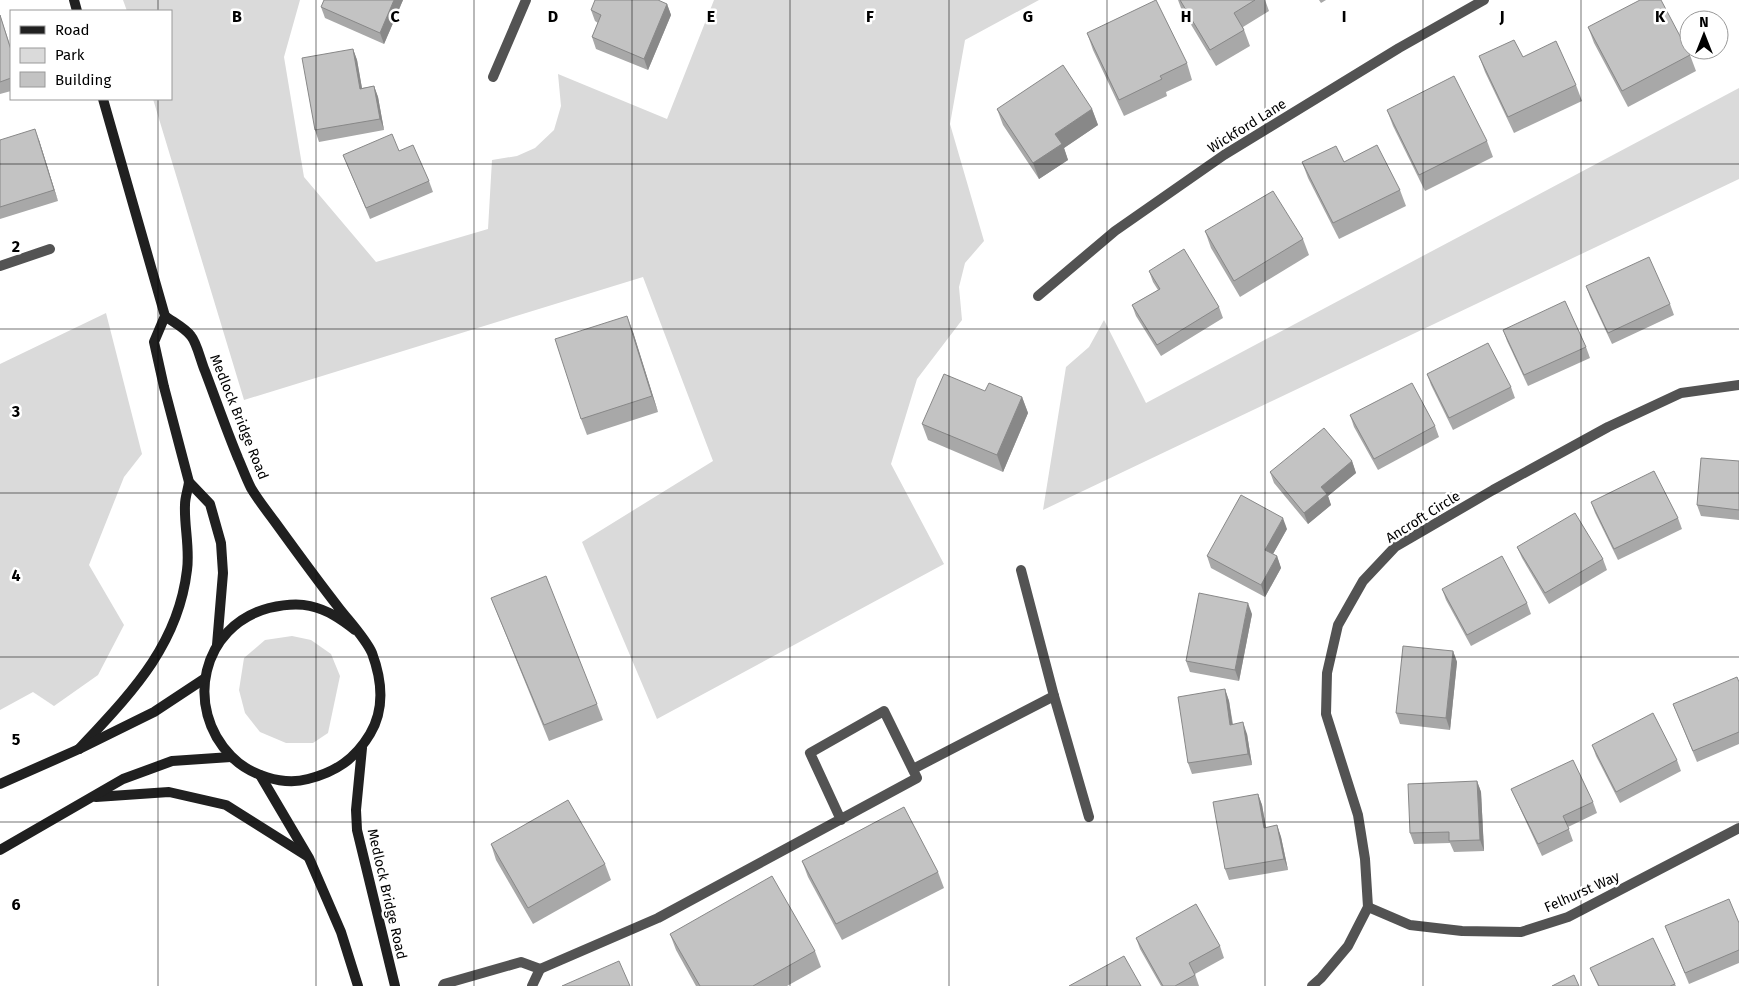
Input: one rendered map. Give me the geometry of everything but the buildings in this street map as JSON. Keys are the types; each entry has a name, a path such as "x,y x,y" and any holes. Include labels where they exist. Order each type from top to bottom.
{"main road":[{"path":"103,100 165,316"},
{"name":"Medlock Bridge Road","path":"217,645 223,573 221,543 210,504 189,482 154,342 165,316 192,336 250,487 371,650 379,675 381,700 374,726 362,748 345,764 325,774 304,780 281,780 260,775 244,767 231,757 214,734 204,707 204,679 209,661 217,645 234,625 257,611 282,604 309,605 334,614 355,630"},
{"path":"79,749 132,691 164,644 182,602 188,568 185,504 189,482"},
{"path":"0,784 79,749 154,712 204,679"},
{"name":"Medlock Bridge Road","path":"362,748 356,810 357,830 395,986"},
{"path":"0,850 123,779 172,760 231,757"},
{"name":"Medlock Bridge Road","path":"260,775 310,858 341,932 358,986"},
{"path":"92,797 169,792 226,805 310,858"}],"street":[{"path":"493,77 526,0"},
{"name":"Wickford Lane","path":"1038,296 1115,231 1224,155 1399,48 1484,0"},
{"path":"0,266 50,249"},
{"name":"Ancroft Circle","path":"1368,907 1365,859 1358,815 1326,714 1327,673 1338,624 1363,581 1395,547 1493,490 1608,427 1681,394 1739,385"},
{"path":"1022,570 1054,696 1089,817"},
{"path":"912,769 1054,696"},
{"path":"532,986 540,969 658,918 841,820 917,778 884,711 810,753 841,820"},
{"name":"Felhurst Way","path":"1368,907 1410,925 1462,931 1521,932 1568,917 1739,828"},
{"path":"1312,986 1348,946 1368,907"},
{"path":"443,986 444,984 521,962 540,969"}],"green space":[{"path":"123,0 300,0 284,57 304,177 376,262 488,229 492,160 517,156 535,148 554,130 561,106 558,74 667,119 714,0 1039,0 965,40 950,124 984,241 965,263 959,287 962,320 917,379 891,464 944,564 657,719 582,542 713,461 643,277 244,400 153,100 172,100 172,10 127,10"},
{"path":"1739,88 1739,179 1043,510 1066,367 1089,347 1104,320 1146,403"},
{"path":"106,313 142,454 124,477 89,565 124,625 98,675 54,706 33,692 0,710 0,364"},
{"path":"292,636 311,640 331,654 340,676 328,733 313,743 286,743 260,732 245,713 239,690 244,658 265,640"}]}
